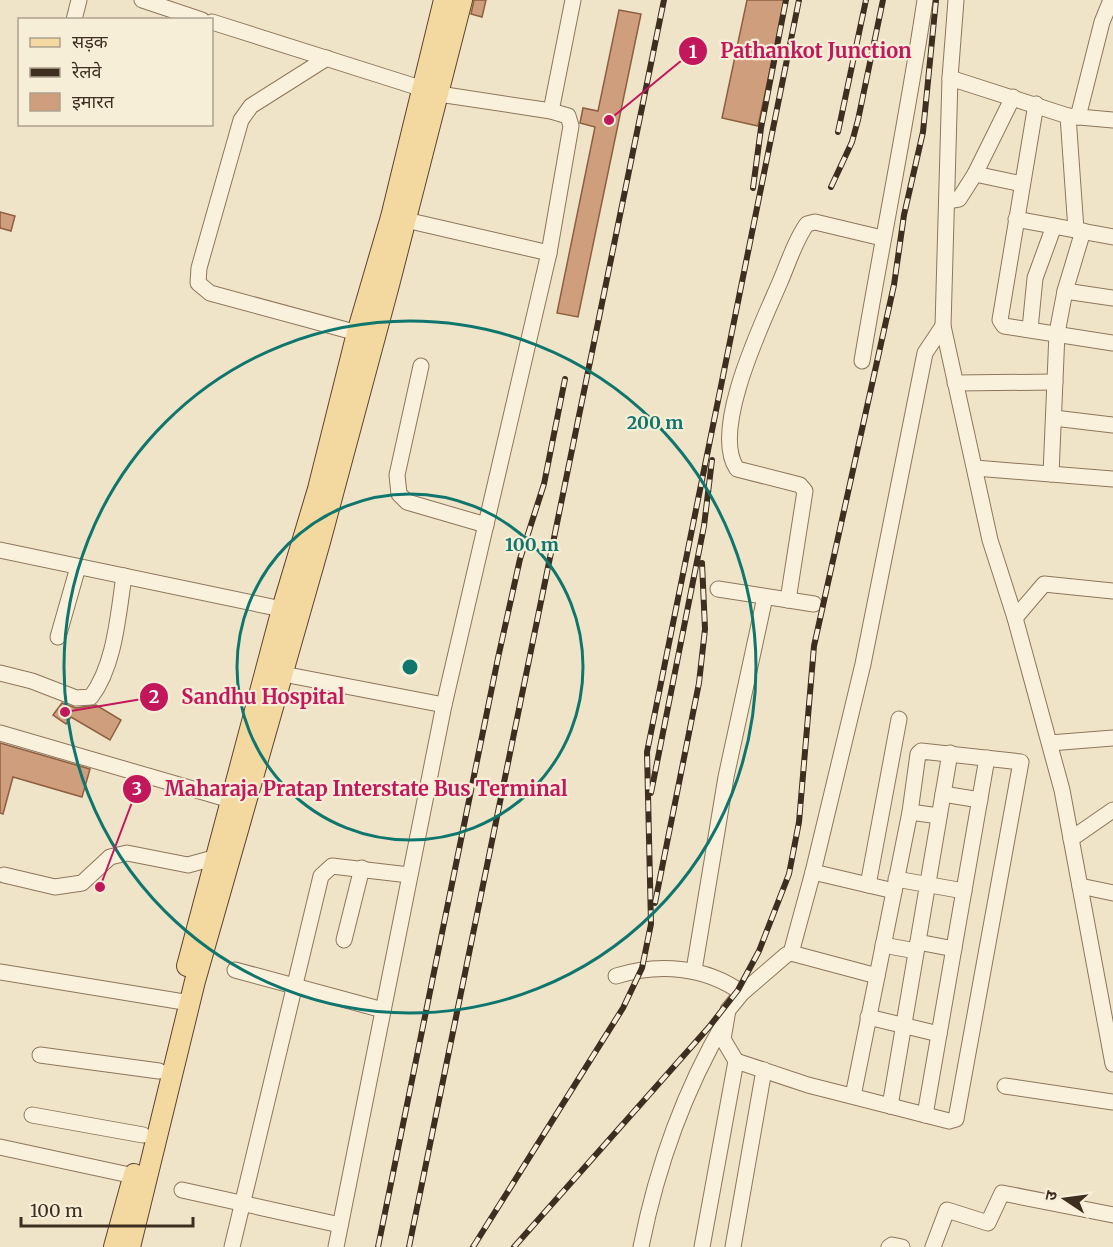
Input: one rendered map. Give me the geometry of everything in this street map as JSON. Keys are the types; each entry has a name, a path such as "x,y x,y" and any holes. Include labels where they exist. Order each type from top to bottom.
{"main road":[{"path":"430,91 444,0"},
{"path":"130,1247 184,1002 291,611 318,489 366,335 430,91 462,0"},
{"path":"239,802 283,674 291,611"},
{"path":"114,1247 159,1071 184,1002"}],"street":[{"path":"74,18 79,0"},
{"path":"142,0 158,2 197,18"},
{"path":"551,111 573,0"},
{"path":"862,361 882,238 911,98 925,0"},
{"path":"956,0 950,78 944,326 990,540 1015,618 1050,743 1080,886 1106,985 1113,1064"},
{"path":"1051,474 1057,333 1079,231 1073,116 1111,0"},
{"path":"213,22 430,91 551,111 568,116 571,126 549,253 444,705 336,1247"},
{"path":"327,58 251,106 241,120 197,276 201,288 210,293 366,335"},
{"path":"950,78 1073,116 1113,120"},
{"path":"947,201 959,199 975,174 1013,97"},
{"path":"1036,104 1000,321 1004,326 1030,328 1113,343"},
{"path":"975,174 1022,184"},
{"path":"398,218 549,253"},
{"path":"1016,219 1113,237"},
{"path":"788,600 805,491 800,485 737,469 732,462 730,446 732,411 749,355 807,224 815,222 882,238"},
{"path":"1030,328 1035,278 1054,226"},
{"path":"1065,291 1113,298"},
{"path":"702,1247 736,1061 723,1039 728,1010 742,993 791,953 863,664 926,353 944,326"},
{"path":"421,366 398,475 399,494 407,502 486,525"},
{"path":"955,383 1055,382"},
{"path":"1054,418 1113,425"},
{"path":"975,468 1113,479"},
{"path":"0,550 291,611"},
{"path":"58,637 78,567"},
{"path":"0,673 32,681 76,698 91,697 112,643 124,576"},
{"path":"1015,618 1044,584 1113,591"},
{"path":"718,589 814,604"},
{"path":"694,970 726,777 765,597"},
{"path":"283,674 444,705"},
{"path":"868,885 899,719"},
{"path":"0,733 239,802"},
{"path":"1050,743 1113,738"},
{"path":"736,1061 853,1096 949,1121 954,1120 958,1115 1022,762 950,753 921,751 918,754 910,812 853,1096"},
{"path":"890,1106 950,753"},
{"path":"925,1114 987,758"},
{"path":"943,794 980,800"},
{"path":"1071,839 1113,810"},
{"path":"910,812 939,816"},
{"path":"4,875 55,887 82,883 110,857 127,853 188,864 224,857"},
{"path":"232,1247 321,876 332,866 409,875"},
{"path":"344,940 362,868"},
{"path":"813,872 868,885 928,883 964,891"},
{"path":"1080,886 1113,893"},
{"path":"883,945 954,949"},
{"path":"791,953 877,976"},
{"path":"616,976 642,968 694,970 742,993"},
{"path":"235,970 293,988 383,1010"},
{"path":"0,972 184,1002"},
{"path":"868,1017 939,1034"},
{"path":"641,1247 672,1130 700,1064 726,1021"},
{"path":"40,1055 159,1071"},
{"path":"733,1247 764,1070"},
{"path":"1005,1086 1113,1102"},
{"path":"32,1115 143,1135"},
{"path":"0,1147 134,1176"},
{"path":"182,1190 340,1225"},
{"path":"933,1247 947,1210 988,1223 1002,1193 1113,1215"},
{"path":"889,1247 892,1245 902,1247"}],"building":[{"path":"474,0 486,0 482,17 471,14"},
{"path":"747,0 785,0 758,126 722,118"},
{"path":"619,10 641,14 578,317 557,313 595,127 580,123 583,108 598,111"},
{"path":"0,212 15,216 11,231 0,228"},
{"path":"62,703 76,708 96,705 121,720 110,740 71,717 66,724 53,715"},
{"path":"0,743 90,769 82,797 13,777 3,814 0,813"}],"railway":[{"path":"409,1247 664,0"},
{"path":"753,188 761,128 786,0"},
{"path":"473,1247 623,1008 642,968 651,924 647,752 799,0"},
{"path":"838,132 866,0"},
{"path":"831,187 852,142 883,0"},
{"path":"514,1247 709,1027 738,990 759,951 789,874 799,822 814,646 894,285 904,215 923,132 936,0"},
{"path":"378,1247 498,658 520,559 544,484 565,379"},
{"path":"651,793 704,526 712,460"},
{"path":"655,903 699,683 705,629 702,563"}],"place":[{"name":"Pathankot Junction","path":"609,120"},
{"name":"Sandhu Hospital","path":"65,712"},
{"name":"Maharaja Pratap Interstate Bus Terminal","path":"100,887"}]}
